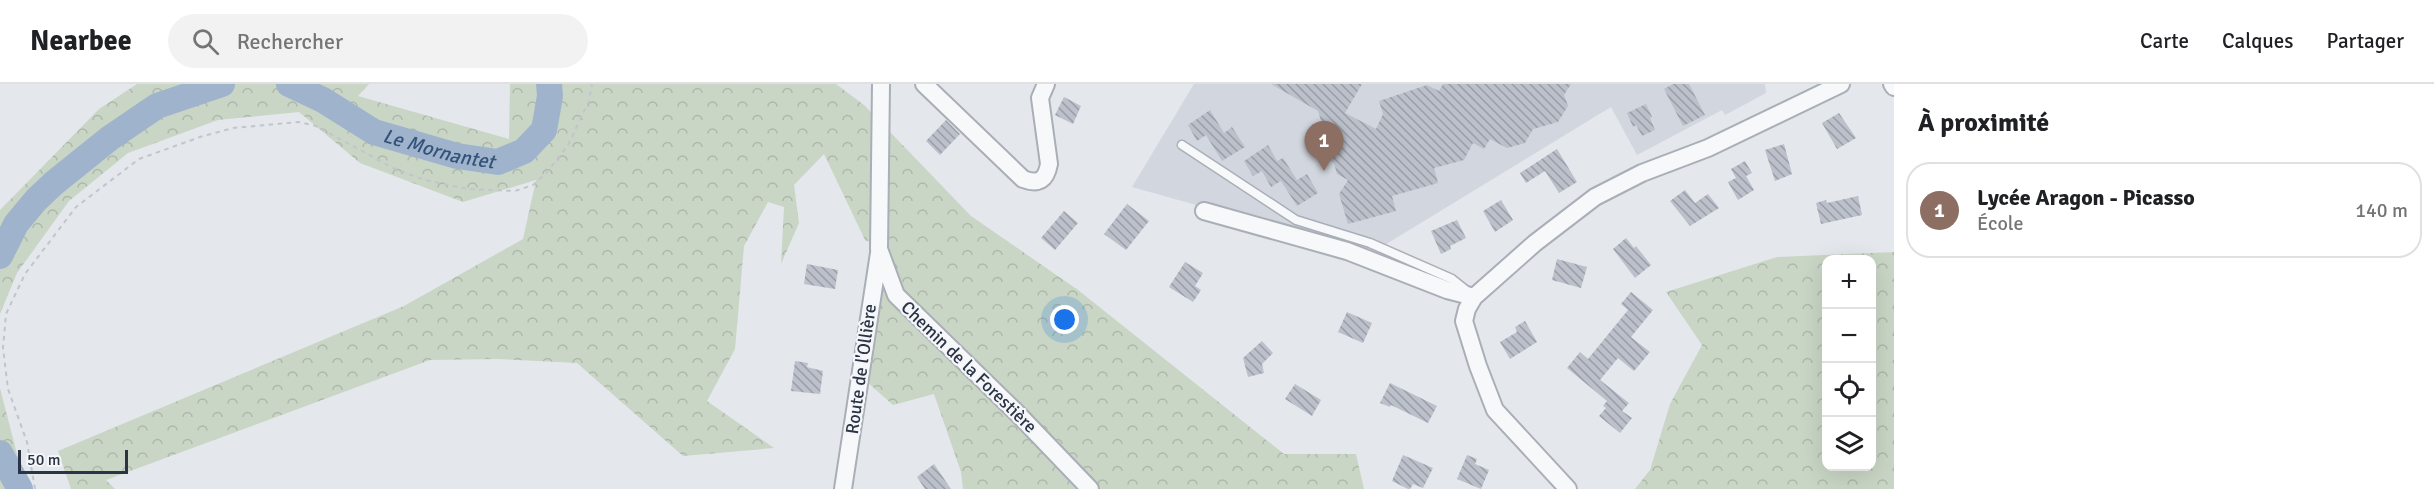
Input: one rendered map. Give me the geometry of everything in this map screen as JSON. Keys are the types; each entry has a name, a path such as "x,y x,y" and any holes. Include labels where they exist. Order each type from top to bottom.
{"street":[{"name":"Chemin de la Forestière","path":"881,84 879,249 896,295 1018,414 1090,489"},
{"path":"924,84 1023,179 1032,183 1040,182 1047,175 1049,164 1040,98 1046,84"},
{"path":"1568,489 1495,410 1464,321 1467,309 1474,297 1535,243 1595,197 1642,173 1707,148 1841,84"},
{"path":"1204,211 1347,251 1447,290 1474,297"},
{"name":"Route de l'Ollière","path":"843,489 879,249"}],"lane":[{"path":"1182,145 1296,220 1370,243 1452,279 1474,297"}],"path":[{"path":"35,489 27,442 8,389 3,348 6,314 25,274 76,207 139,159 233,128 299,122 316,126 395,169 425,180 468,189 515,191 534,185 568,145 589,101 592,84"}],"shaded area":[{"path":"1194,84 1765,84 1766,93 1725,115 1722,110 1637,155 1611,107 1388,243 1375,255 1132,187"}],"green space":[{"path":"137,84 369,84 358,96 509,139 510,84 836,84 864,105 971,216 1078,290 1284,454 1356,454 1364,489 963,489 961,472 934,394 893,405 867,382 880,287 888,251 865,240 824,154 794,185 799,223 781,264 784,207 768,202 744,246 735,349 707,401 774,448 683,456 577,363 498,359 430,360 106,480 115,489 71,489 58,451 404,306 523,239 536,180 463,202 360,163 299,112 218,120 128,153 69,201 17,273 0,314 0,210 99,109"},
{"path":"1894,252 1894,489 1635,489 1650,470 1670,404 1702,345 1666,292 1777,257 1822,255 1822,471 1876,471 1876,255 1824,255"},
{"path":"0,388 26,489 0,489"}],"building":[{"path":"1271,84 1362,84 1345,113 1376,129 1383,114 1379,101 1427,85 1439,91 1443,84 1571,84 1564,95 1568,106 1558,122 1533,129 1525,143 1507,148 1490,139 1484,149 1473,143 1464,160 1434,168 1438,183 1392,196 1396,211 1348,224 1339,194 1348,180 1337,174 1334,163 1320,155 1327,140 1318,111"},
{"path":"1673,84 1689,84 1705,115 1683,126 1664,89"},
{"path":"1064,97 1081,106 1073,124 1055,115"},
{"path":"1646,104 1655,130 1642,136 1636,125 1633,127 1627,113"},
{"path":"1210,110 1224,133 1232,127 1245,147 1222,161 1206,135 1197,141 1188,125"},
{"path":"1839,113 1856,138 1837,149 1822,123"},
{"path":"946,120 960,134 940,155 926,141"},
{"path":"1784,144 1792,174 1775,181 1765,150"},
{"path":"1268,145 1277,161 1283,158 1297,180 1307,174 1318,193 1297,206 1281,181 1271,187 1262,171 1253,176 1244,161"},
{"path":"1557,149 1577,182 1559,193 1545,171 1526,183 1520,173"},
{"path":"1745,161 1752,173 1746,176 1754,190 1738,200 1728,182 1736,178 1731,169"},
{"path":"1685,190 1695,203 1708,194 1719,208 1690,226 1670,201"},
{"path":"1858,196 1862,215 1821,224 1816,203 1826,200 1827,203"},
{"path":"1501,200 1513,220 1495,232 1483,211"},
{"path":"1127,204 1149,221 1126,250 1104,234"},
{"path":"1064,211 1078,223 1055,250 1041,238"},
{"path":"1457,220 1466,238 1450,246 1451,249 1441,254 1431,231"},
{"path":"1626,238 1634,248 1636,246 1651,265 1635,278 1613,249"},
{"path":"1557,259 1587,267 1581,288 1552,280"},
{"path":"1185,262 1203,273 1195,286 1201,290 1193,302 1169,287"},
{"path":"807,264 838,270 835,289 804,284"},
{"path":"1631,292 1653,310 1631,337 1650,352 1634,371 1618,358 1600,380 1629,403 1622,411 1632,418 1620,433 1599,416 1606,408 1603,406 1607,401 1567,368 1580,352 1588,359 1628,310 1621,304"},
{"path":"1347,312 1372,323 1363,343 1338,332"},
{"path":"1525,321 1537,342 1510,359 1500,342 1517,332 1515,327"},
{"path":"1262,341 1273,353 1262,364 1264,373 1248,377 1243,358"},
{"path":"795,361 808,363 807,367 823,371 820,394 791,391"},
{"path":"1390,383 1437,406 1428,423 1391,405 1390,407 1380,403"},
{"path":"1295,384 1321,400 1312,416 1285,399"},
{"path":"1403,455 1433,468 1423,488 1413,484 1408,489 1392,481"},
{"path":"1467,455 1477,459 1475,464 1489,470 1481,489 1457,479"},
{"path":"934,464 951,489 925,489 917,477"}],"waterway":[{"name":"Le Mornantet","path":"0,256 16,224 36,200 110,138 157,106 222,84"},
{"name":"Le Mornantet","path":"289,84 323,100 374,132 457,156 498,162 524,151 544,130 550,96 549,84"},
{"name":"Le Mornantet","path":"0,453 20,489"}],"place":[{"name":"Lycée Aragon - Picasso","path":"1324,171"}]}
